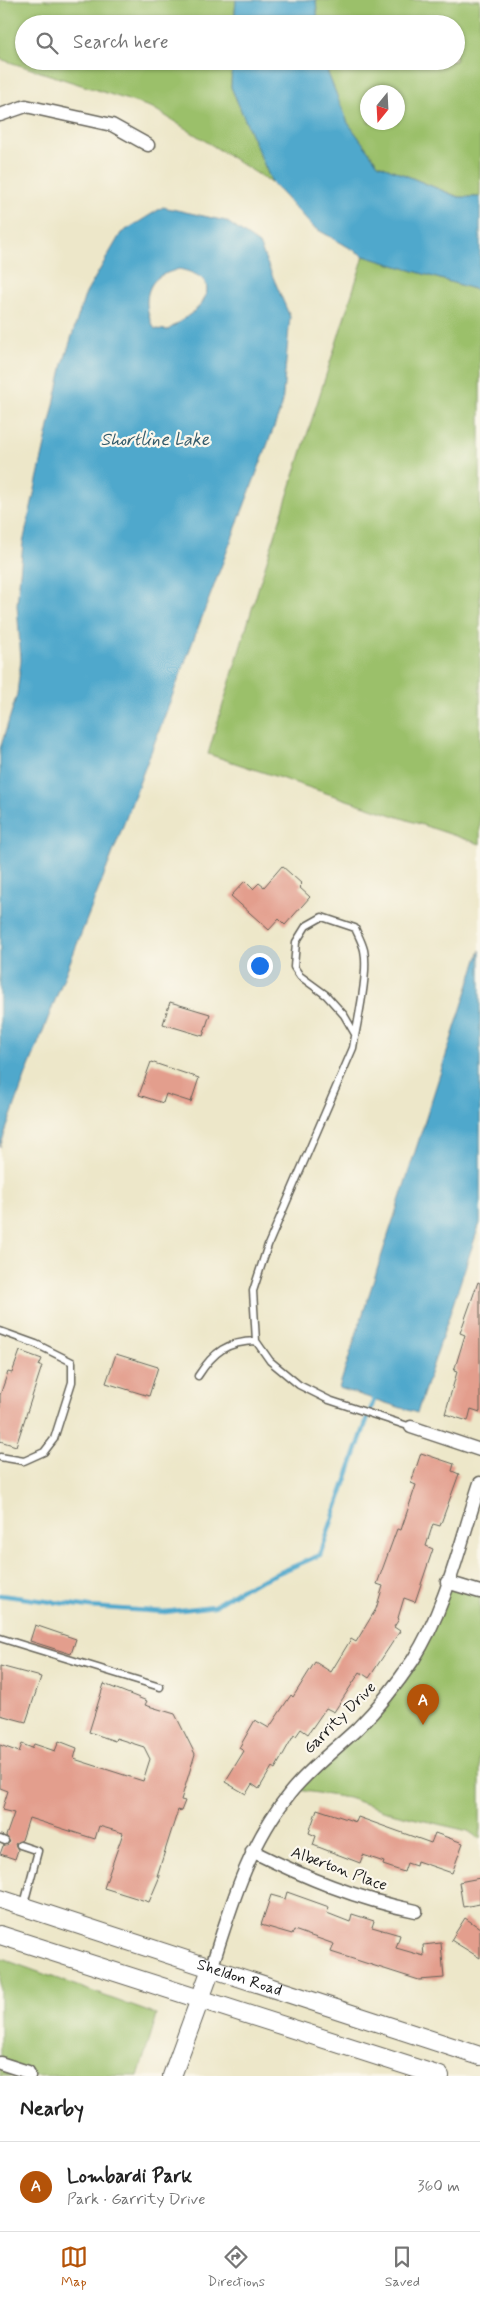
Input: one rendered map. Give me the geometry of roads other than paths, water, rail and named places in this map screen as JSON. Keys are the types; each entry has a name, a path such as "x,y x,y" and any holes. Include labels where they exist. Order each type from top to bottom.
{"main road":[{"name":"Sheldon Road","path":"0,1899 480,2056"},
{"name":"Sheldon Road","path":"0,1935 440,2076"},
{"path":"172,2076 211,1969"}],"street":[{"path":"0,115 26,106 112,126 148,145"},
{"path":"411,1427 480,1450"},
{"name":"Garrity Drive","path":"211,1969 236,1889 252,1851 269,1822 309,1772 372,1713 395,1686 414,1658 430,1627 447,1582 480,1483"},
{"path":"447,1582 480,1592"},
{"name":"Alberton Place","path":"252,1851 312,1881 386,1905 416,1911"},
{"path":"0,2063 28,2072 29,2076"}],"lane":[{"path":"355,1034 344,1015 326,995 300,976 294,967 296,942 306,926 322,917 355,928 364,950 363,989 353,1048 265,1254 253,1291 256,1341 270,1361 299,1385 329,1400 411,1427"},
{"path":"0,1331 36,1344 72,1362 72,1382 54,1439 44,1452 24,1461 0,1457"},
{"path":"198,1376 208,1360 221,1349 242,1342 256,1341"},
{"path":"0,1638 160,1686"},
{"path":"20,1845 38,1851 23,1906"}],"water":[{"path":"236,0 316,0 317,15 235,15"},
{"path":"232,70 327,70 348,123 378,164 458,197 480,197 480,291 364,256 313,227 272,183 231,87"},
{"name":"Shortline Lake","path":"163,207 226,221 259,244 290,317 282,406 112,855 25,1077 0,1147 0,749 17,694 21,660 17,605 23,543 63,364 85,295 121,233","holes":["179,269 192,273 202,279 206,284 206,295 199,306 168,330 155,329 147,309 150,287 160,276"]},
{"path":"480,950 480,1223 417,1413 339,1388"}],"waterway":[{"path":"0,1595 90,1607 165,1612 214,1606 241,1589 320,1555 376,1394"}],"place":[{"name":"Lombardi Park","path":"423,1725"}]}
